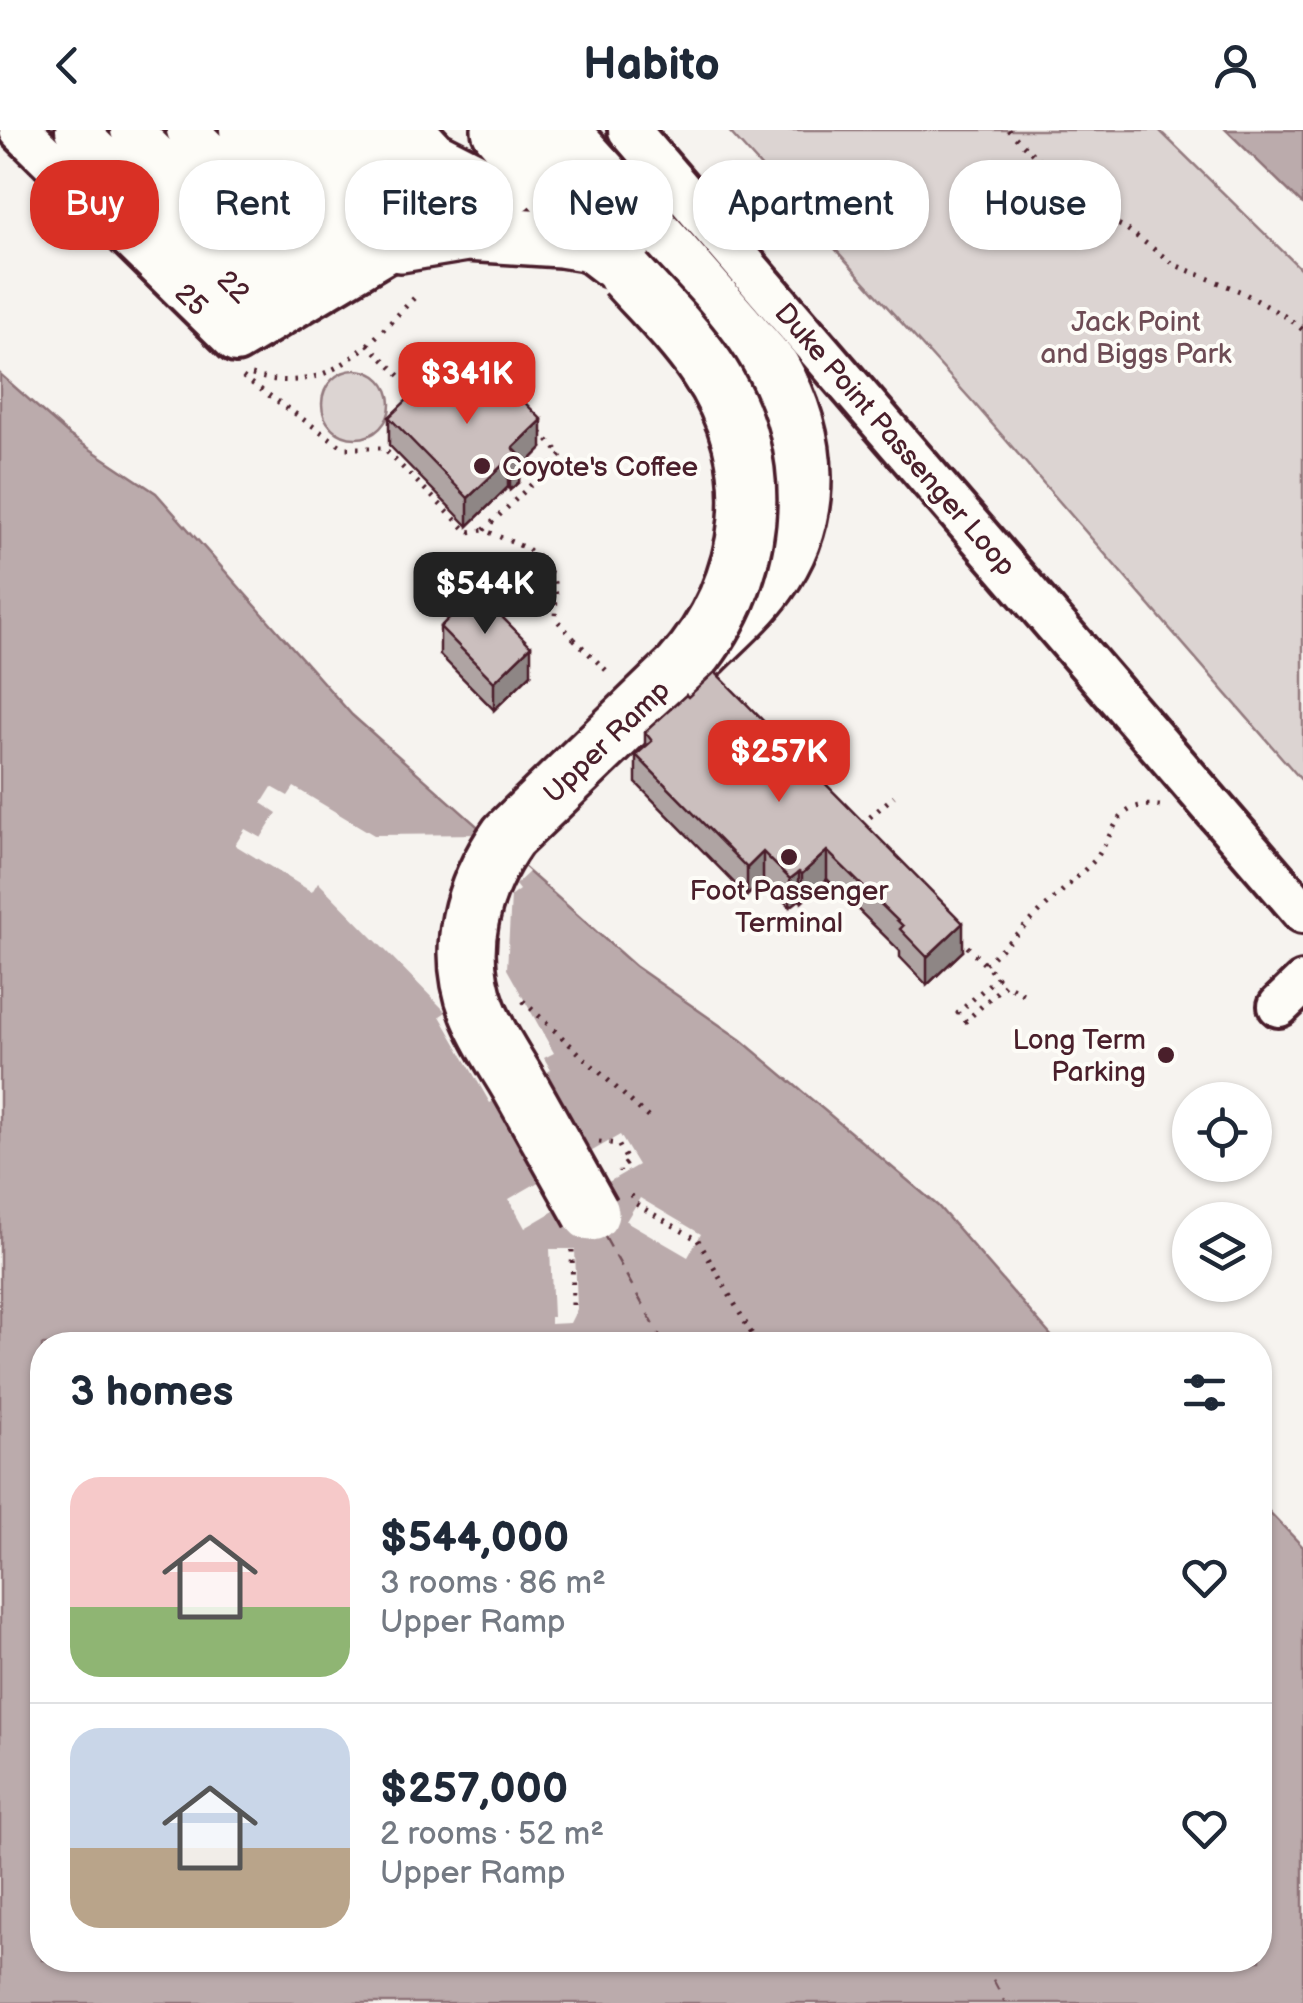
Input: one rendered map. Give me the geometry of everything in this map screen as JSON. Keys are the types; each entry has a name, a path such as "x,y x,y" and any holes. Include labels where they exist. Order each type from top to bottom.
{"highway":[{"path":"500,130 533,189"},
{"path":"559,130 578,160"},
{"path":"605,1210 488,1031 470,961 473,912 481,885 510,837 755,600 782,561 803,493 801,441 785,392 772,370 636,250"},
{"name":"Upper Ramp","path":"605,1210 477,1009 468,961 468,936 480,884 508,836 702,646 731,594 740,565 748,506 742,447 733,419 721,392 636,250"}],"lane":[{"name":"25","path":"20,130 345,239"},
{"path":"39,130 345,239"},
{"path":"58,130 345,239"},
{"name":"22","path":"76,130 345,239"},
{"path":"94,130 345,239"},
{"path":"113,130 345,239"},
{"path":"131,130 345,239"},
{"path":"150,130 345,239"},
{"path":"169,130 345,239"},
{"path":"188,130 345,239"},
{"path":"206,130 345,239"},
{"path":"224,130 345,239"},
{"path":"240,130 343,236 533,191"},
{"path":"258,130 345,239"},
{"path":"281,130 345,239"},
{"path":"303,130 345,239"},
{"path":"324,130 345,239"},
{"path":"346,160 347,130"},
{"path":"363,160 370,130"},
{"path":"379,160 392,130"},
{"name":"Duke Point Passenger Loop","path":"630,130 1303,912"}],"path":[{"path":"1008,130 1094,214 1124,227 1176,265 1242,292 1303,330"},
{"path":"345,239 277,381 309,380 340,366 417,295"},
{"path":"345,239 344,448 382,448 395,438"},
{"path":"368,344 426,402"},
{"path":"484,530 562,455 536,429"},
{"path":"382,448 468,532 484,530 528,548 542,560 553,577 554,618 574,639"},
{"path":"792,778 836,736"},
{"path":"860,825 894,796"},
{"path":"985,964 1095,860 1125,812 1142,805 1170,808"},
{"path":"960,939 996,976 958,1012 966,1020 1005,984 1024,996"},
{"path":"475,999 506,985 652,1121"},
{"path":"573,1308 620,1168 628,1162 618,1144 606,1143"},
{"path":"605,1210 698,1240 752,1332"}],"green space":[{"name":"Jack Point and Biggs Park","path":"728,130 1159,130 1303,271 1303,782 836,250 929,250 929,160 755,160"},
{"path":"356,370 380,380 390,404 380,428 356,438 332,428 322,404 332,380"}],"shaded area":[{"path":"1226,130 1303,130 1303,204 1300,202"},
{"path":"0,374 69,435 156,493 352,715 529,872 635,966 741,1040 938,1206 1048,1332 30,1332 30,1972 1272,1972 1272,1515 1303,1547 1303,2003 0,2003"}],"pier":[{"path":"272,787 288,796 294,787 374,835 487,834 529,872 515,885 519,890 511,896 507,969 554,1053 544,1058 551,1070 490,1103 440,1016 446,1012 318,882 312,892 235,845 245,829 261,838 277,813 262,803"},
{"path":"620,1135 638,1165 605,1184 587,1154"},
{"path":"542,1180 559,1208 525,1228 509,1199"},
{"path":"640,1198 701,1234 688,1257 626,1221"},
{"path":"550,1249 575,1249 577,1309 570,1323 550,1324"}],"building":[{"path":"487,364 542,420 513,448 519,454 468,498 389,417 431,377 446,393 453,386 458,392"},
{"path":"476,591 531,646 494,682 440,627"},
{"name":"Foot Passenger Terminal","path":"715,672 963,923 927,957 900,929 903,926 827,851 802,874 790,879 763,852 747,868 636,755 652,741 645,732"}],"ferry route":[{"path":"605,1237 658,1332"},
{"path":"989,1972 1005,2003"}],"place":[{"name":"Coyote's Coffee","path":"482,466"},
{"name":"Foot Passenger Terminal","path":"789,857"},
{"name":"Long Term Parking","path":"1166,1055"}]}
